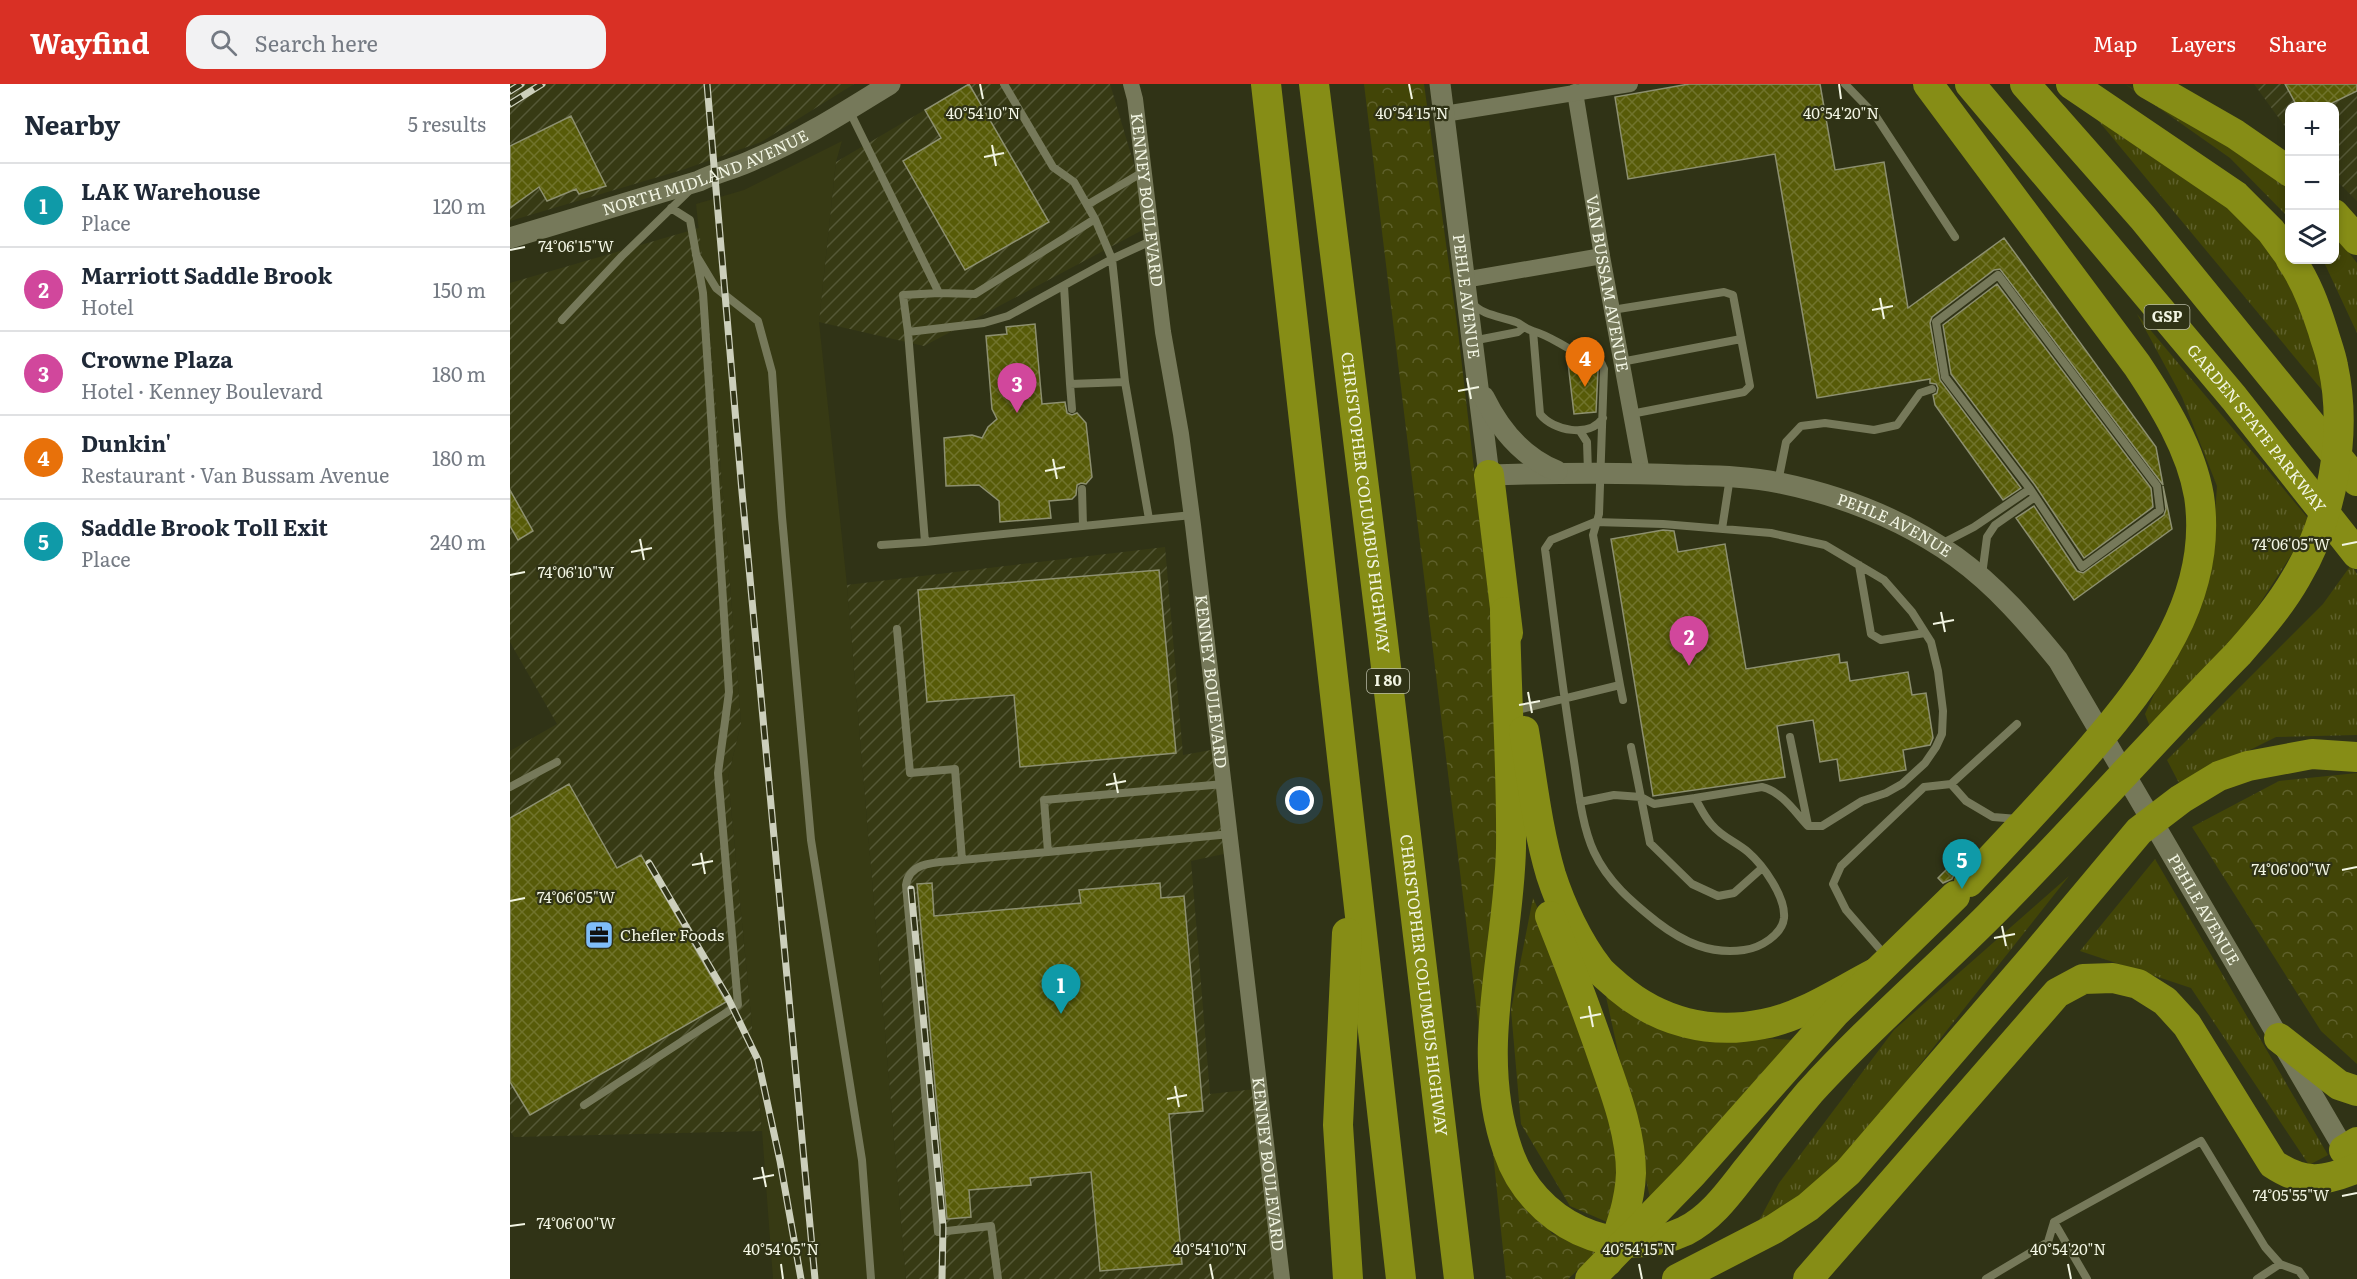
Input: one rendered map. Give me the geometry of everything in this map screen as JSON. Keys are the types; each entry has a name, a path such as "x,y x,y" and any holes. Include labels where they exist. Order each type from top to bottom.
{"highway":[{"path":"1266,84 1401,1279"},
{"name":"CHRISTOPHER COLUMBUS HIGHWAY","path":"1314,84 1382,625 1459,1279"},
{"path":"1599,1270 1759,1099 1835,1013 1962,889 2028,819 2123,711 2155,668 2180,623 2194,580 2201,535 2199,495 2187,456 2165,408 2137,365 1928,84"},
{"name":"GARDEN STATE PARKWAY","path":"1970,84 2219,380 2357,554"},
{"name":"GSP","path":"2025,84 2144,218 2357,481"},
{"path":"2071,84 2236,196 2271,231 2285,251"},
{"path":"2148,84 2235,134 2285,168"},
{"path":"2339,220 2357,240"},
{"path":"1514,711 1510,747 1510,850 1493,1028 1498,1118 1509,1155 1527,1188 1552,1215 1582,1233 1622,1242 1654,1242 1687,1230 1711,1214 1810,1093 1910,990 1988,916 2238,654 2274,612 2297,578 2325,512 2338,438 2337,391 2333,365 2313,300 2293,264"},
{"path":"1489,475 1514,711 1551,875 1565,909 1599,970 1628,995 1659,1014 1689,1025 1727,1029 1764,1024 1791,1016 1882,967"},
{"path":"1510,747 1532,858 1549,913 1589,1016 1617,1097 1626,1136 1631,1172 1627,1207 1599,1270"},
{"path":"1677,1279 1732,1252 1808,1207 1848,1172 2035,956 2139,831 2181,799 2219,776 2248,766 2312,754 2357,757"},
{"path":"1348,1279 1338,1125 1351,840"},
{"path":"1792,1279 1848,1215 1899,1145 2012,1006 2035,956"},
{"path":"1808,1279 2057,993 2084,979 2113,978 2138,984 2165,1001 2187,1025 2273,1164 2290,1175 2309,1180 2328,1178 2354,1160"},
{"path":"1691,1279 1739,1208 1864,1037"},
{"path":"2279,1038 2338,1085 2357,1091"}],"street":[{"name":"NORTH MIDLAND AVENUE","path":"510,238 699,181 782,147 890,84"},
{"name":"KENNEY BOULEVARD","path":"1131,84 1135,99 1163,332 1192,514 1282,1279"},
{"name":"PEHLE AVENUE","path":"1440,84 1489,475 1560,472 1642,473 1730,477 1778,482 1871,510 1915,531 1982,578 2024,619 2058,660 2279,1038 2354,1160"},
{"path":"1444,114 1630,84"},
{"name":"VAN BUSSAM AVENUE","path":"1575,92 1602,256 1642,473"},
{"path":"1465,287 1602,256"},
{"path":"1477,382 1494,417 1514,444 1541,465 1560,472"}],"lane":[{"path":"1004,84 1053,167 1074,182 1095,219 1112,259 1125,382 1149,519"},
{"path":"1845,84 1875,116 1955,237"},
{"path":"849,110 939,293"},
{"path":"1087,206 1143,172"},
{"path":"562,321 622,256 699,181"},
{"path":"584,1105 738,1005 718,773 729,692 703,293 690,220 671,208"},
{"path":"925,542 903,295 975,294 1095,219"},
{"path":"908,332 984,324 1008,316 1112,259 1151,241"},
{"path":"696,255 716,288 758,321 772,372 782,517 811,840 862,1160 871,1279"},
{"path":"1998,275 2157,486 2160,510 2082,567 2033,493 1945,377 1936,322 1998,275"},
{"path":"1064,286 1072,409"},
{"path":"1465,287 1473,305 1484,313 1518,322 1523,328 1550,336 1570,349 1588,351 1600,358 1604,369 1604,416 1595,472"},
{"path":"1612,310 1724,292 1733,295 1742,339 1750,386 1744,392 1631,414"},
{"path":"1472,341 1518,332 1523,328"},
{"path":"1533,331 1540,414 1546,422 1580,431 1591,429 1599,424 1604,416"},
{"path":"1621,362 1742,339"},
{"path":"1070,384 1125,382"},
{"path":"1778,482 1786,442 1800,426 1825,423 1874,430 1897,425 1920,393 1932,389"},
{"path":"1580,431 1587,442 1595,472 1599,514 1593,535 1623,700"},
{"path":"1722,529 1730,477"},
{"path":"1082,489 1083,526"},
{"path":"1938,546 2033,493"},
{"path":"1982,578 1987,537 1995,525 2033,493"},
{"path":"881,545 1192,514"},
{"path":"1580,802 1614,795 1641,797 1654,804 1762,787 1770,789 1808,826 1822,826 1862,801 1886,793 1902,784 1925,763 1936,747 1942,734 1943,711 1938,671 1930,642 1912,612 1884,580 1826,545 1771,533 1663,524 1595,522 1551,540 1545,549 1564,699 1580,802 1594,851 1610,880 1639,908 1670,932 1701,948 1731,952 1750,949 1765,942 1778,932 1784,919 1783,902 1775,886 1748,852 1730,841 1711,824 1695,798"},
{"path":"1859,565 1871,634 1881,640 1925,633"},
{"path":"897,629 910,773 955,769 962,860"},
{"path":"1514,711 1620,685"},
{"path":"1882,967 1846,910 1833,884 1841,866 1924,787 1951,784 2017,724"},
{"path":"1790,737 1808,826"},
{"path":"1631,747 1650,843 1692,884 1718,896 1734,893 1761,868"},
{"path":"510,787 557,762"},
{"path":"1048,852 1044,800 1224,784"},
{"path":"1951,784 1966,801 1993,817 2028,819"},
{"path":"998,1279 991,1226 938,1232 906,885 908,877 912,870 921,865 1230,834"},
{"path":"1986,1279 2048,1242 2054,1222 2201,1141 2265,1247 2280,1264 2299,1271 2305,1279"},
{"path":"2054,1222 2087,1279"},
{"path":"2257,1279 2280,1264"}],"shaded area":[{"path":"510,84 854,84 761,142 685,169 510,221"},
{"path":"969,84 1110,84 1152,225 924,346 819,322 836,162"},
{"path":"2254,84 2357,84 2357,201 2339,183 2339,102 2285,102 2285,127"},
{"path":"842,141 836,162 819,322 847,585 906,1279 773,1279 762,1131 728,777 741,723 711,344 696,204 744,190"},
{"path":"699,228 711,344 741,723 728,777 762,1131 514,1137 510,1131 510,751 557,724 510,642 510,283"},
{"path":"1165,547 1183,755 1217,749 1233,852 1191,861 1210,1094 1256,1089 1282,1279 906,1279 847,585"}],"green space":[{"path":"1364,84 1424,84 1458,331 1498,676 1505,857 1479,1028"},
{"path":"2125,84 2285,178 2285,214 2230,158"},
{"path":"2092,113 2242,212 2285,255 2285,264 2294,264 2316,286 2351,425"},
{"path":"2339,240 2357,263 2357,333 2325,264 2339,264"},
{"path":"2137,314 2312,523 2218,668 2152,732 2145,714 2211,571 2217,486 2182,397"},
{"path":"2351,565 2357,574 2357,735 2276,737 2180,785 2167,760 2323,604"},
{"path":"2357,773 2357,1064 2321,1031 2192,827 2279,781"},
{"path":"2155,859 2328,1155 2309,1165 2191,988 2080,951"},
{"path":"2069,876 1838,1168 1754,1230 1779,1183 1894,1030"},
{"path":"1533,898 1563,963 1623,1149 1614,1225 1570,1206 1521,1124 1511,1010"},
{"path":"1605,992 1687,1033 1792,1040 1652,1207"},
{"path":"1491,1133 1552,1234 1605,1245 1568,1279 1506,1279"}],"building":[{"path":"969,84 1049,222 965,270 903,161 941,138 925,110"},
{"path":"1689,84 1820,84 1835,170 1884,162 1908,308 2004,238 2156,447 2163,485 2000,269 1994,270 1932,317 1930,323 1940,380 2021,488 2003,500 1935,405 1933,395 1937,393 1938,388 1936,384 1930,383 1930,379 1817,398 1775,154 1628,179 1615,97"},
{"path":"2285,84 2357,84 2357,91 2334,102 2295,102"},
{"path":"571,116 606,186 579,194 576,189 547,201 539,187 510,208 510,146"},
{"path":"1997,284 2151,488 2153,507 2084,558 2035,485 1951,374 1943,325"},
{"path":"1035,324 1042,404 1065,402 1067,413 1072,415 1077,413 1086,423 1092,477 1086,484 1077,485 1076,495 1072,499 1049,501 1051,518 1000,522 999,501 979,485 946,486 944,438 972,435 982,438 988,427 997,419 992,409 986,336 1007,334 1006,327"},
{"path":"1591,361 1598,370 1596,412 1574,414 1568,363"},
{"path":"2163,486 2172,529 2074,600 2016,518 2034,506 2077,571 2083,573 2164,515 2166,509"},
{"path":"510,490 533,531 518,540 510,526"},
{"path":"1663,530 1674,531 1678,552 1725,544 1746,669 1839,654 1840,663 1847,662 1850,681 1908,672 1912,695 1926,693 1933,738 1930,745 1903,750 1906,770 1840,781 1837,759 1820,762 1813,720 1777,726 1785,777 1653,796 1611,539"},
{"path":"1159,570 1176,753 1020,767 1014,695 927,702 918,590"},
{"name":"Chefler Foods","path":"569,784 617,868 641,855 726,1002 530,1115 510,1082 510,818"},
{"path":"1951,865 1956,870 1952,879 1943,883 1938,878"},
{"path":"932,883 934,916 1081,903 1079,890 1160,883 1161,898 1184,896 1203,1111 1169,1114 1182,1264 1100,1271 1091,1172 1030,1178 1031,1185 969,1190 971,1217 947,1219 917,884"}],"railway":[{"path":"510,91 521,84"},
{"path":"510,104 542,84"},
{"path":"707,84 742,492 815,1279"},
{"path":"649,863 728,998 758,1060 780,1161 801,1279"},
{"path":"911,889 943,1226 942,1279"}],"place":[{"name":"Dunkin'","path":"1585,387"},
{"name":"Crowne Plaza","path":"1017,413"},
{"name":"Marriott Saddle Brook","path":"1689,666"},
{"name":"Saddle Brook Toll Exit","path":"1962,889"},
{"name":"Chefler Foods","path":"599,935"},
{"name":"LAK Warehouse","path":"1061,1014"}]}
